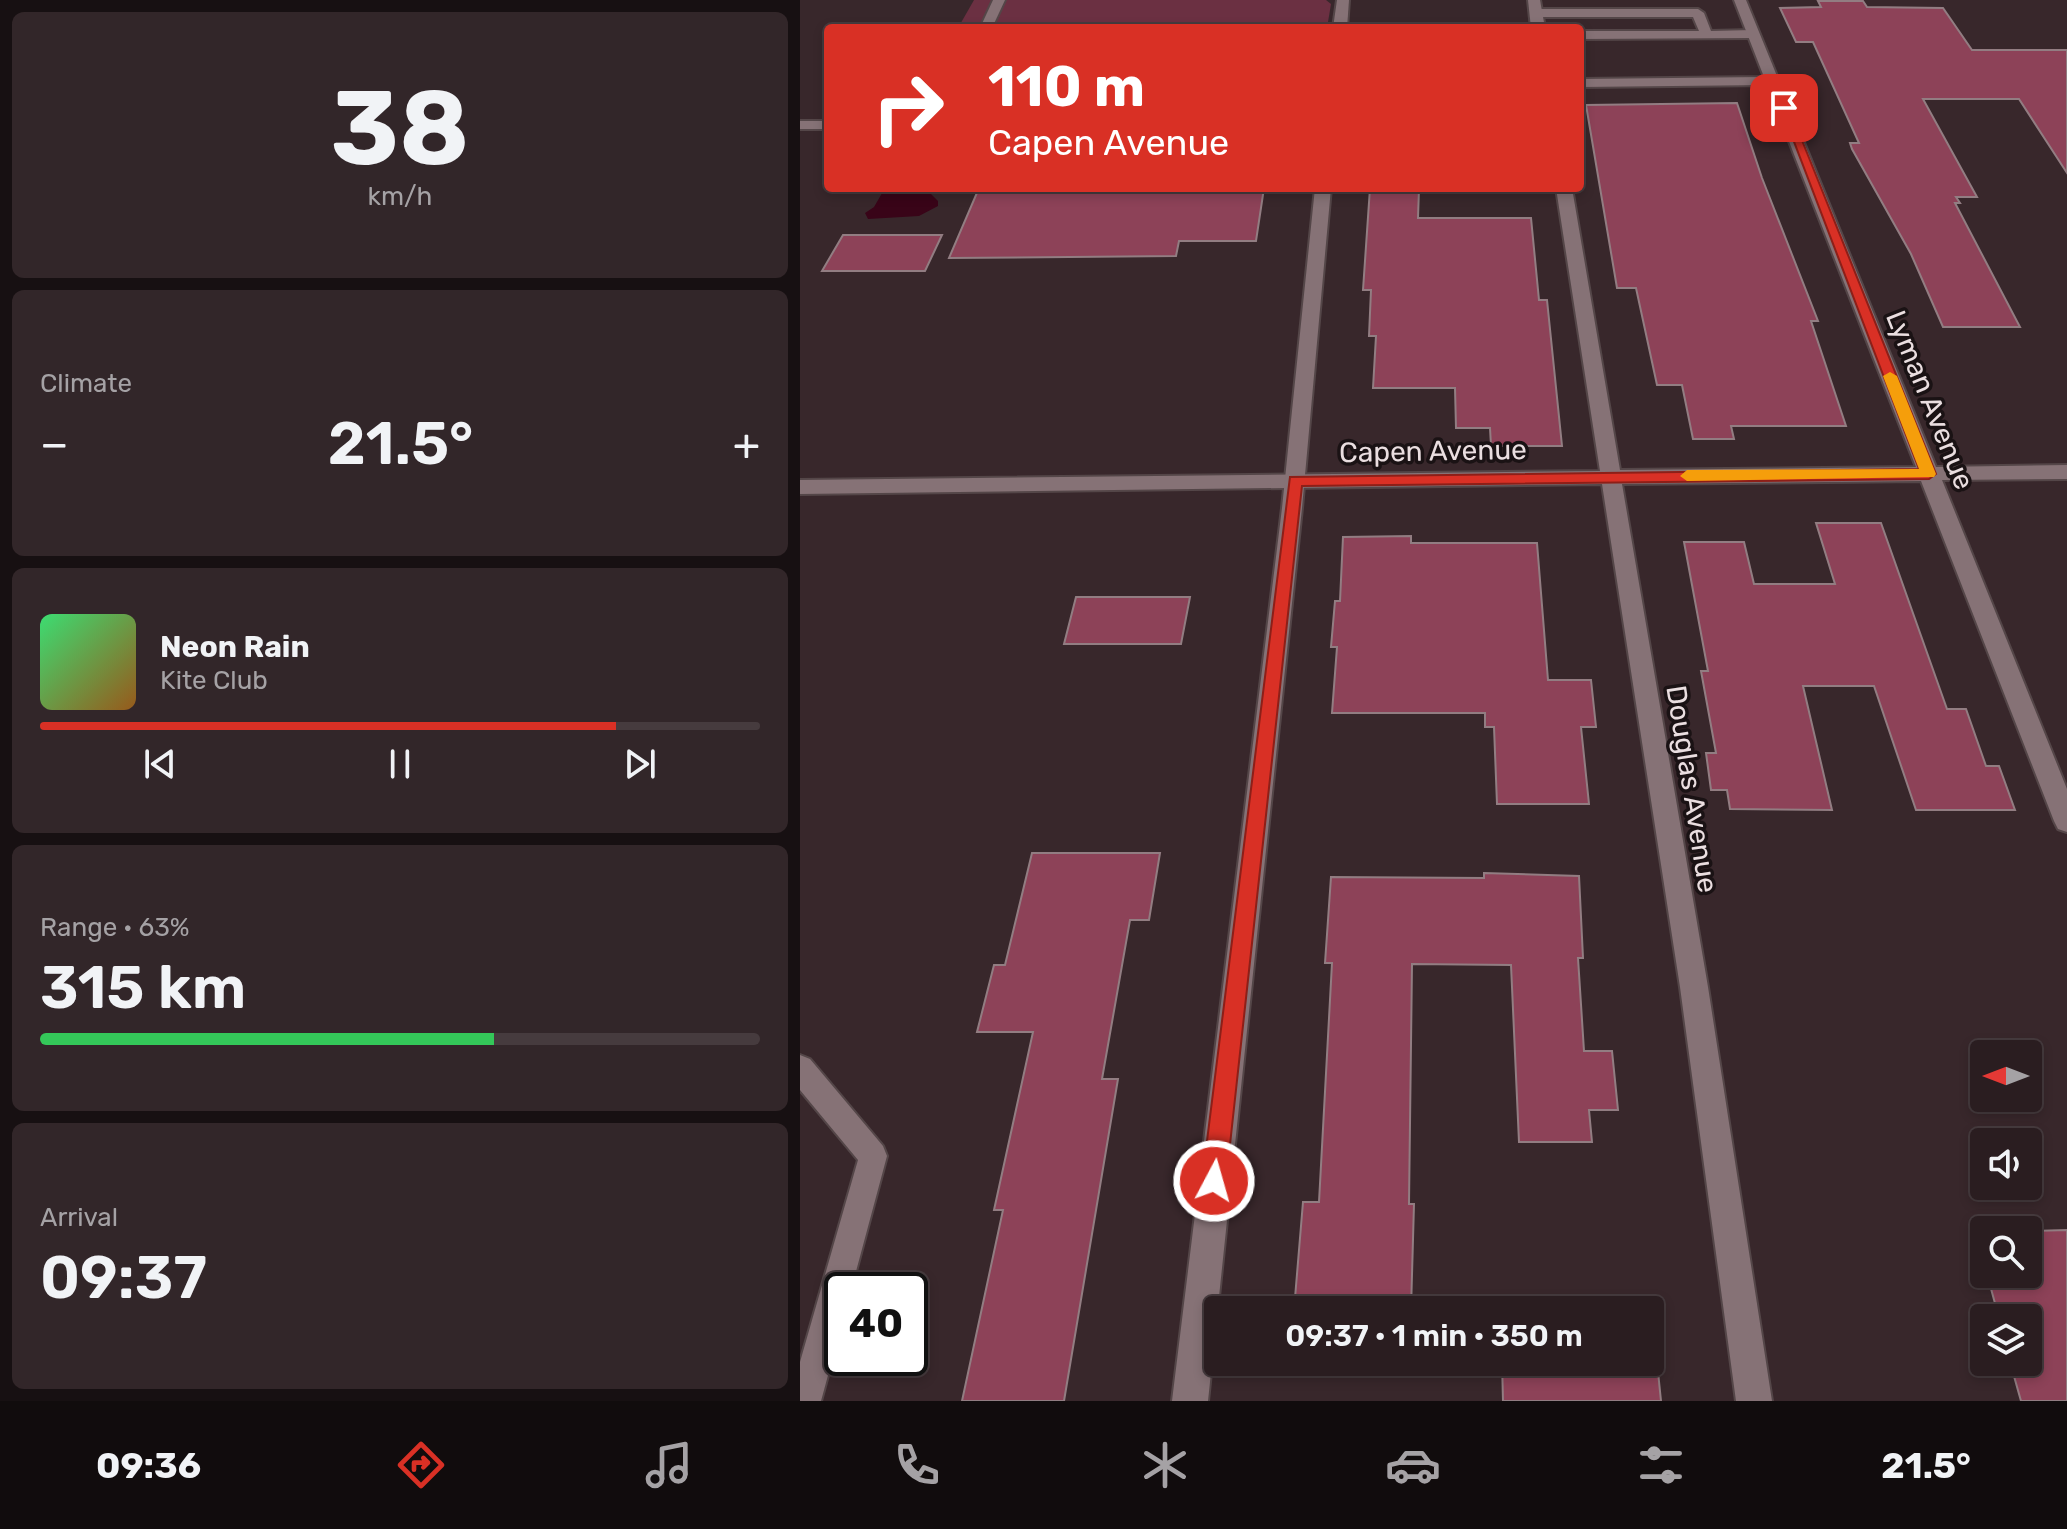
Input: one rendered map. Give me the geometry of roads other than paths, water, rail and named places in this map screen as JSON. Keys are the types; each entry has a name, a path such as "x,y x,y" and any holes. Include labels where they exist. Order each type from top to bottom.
{"street":[{"path":"1340,24 1343,0"},
{"name":"Lyman Avenue","path":"1740,0 2067,821"},
{"path":"1584,83 1773,81"},
{"path":"1190,1401 1295,481 1323,192"},
{"name":"Douglas Avenue","path":"1565,192 1694,987 1754,1401"},
{"name":"Capen Avenue","path":"800,487 2067,472"}],"lane":[{"path":"988,24 999,0"},
{"path":"1535,6 1698,13 1706,34"},
{"path":"1584,35 1753,34"},
{"path":"800,125 824,125"},
{"path":"800,1069 873,1156 805,1401"}]}
